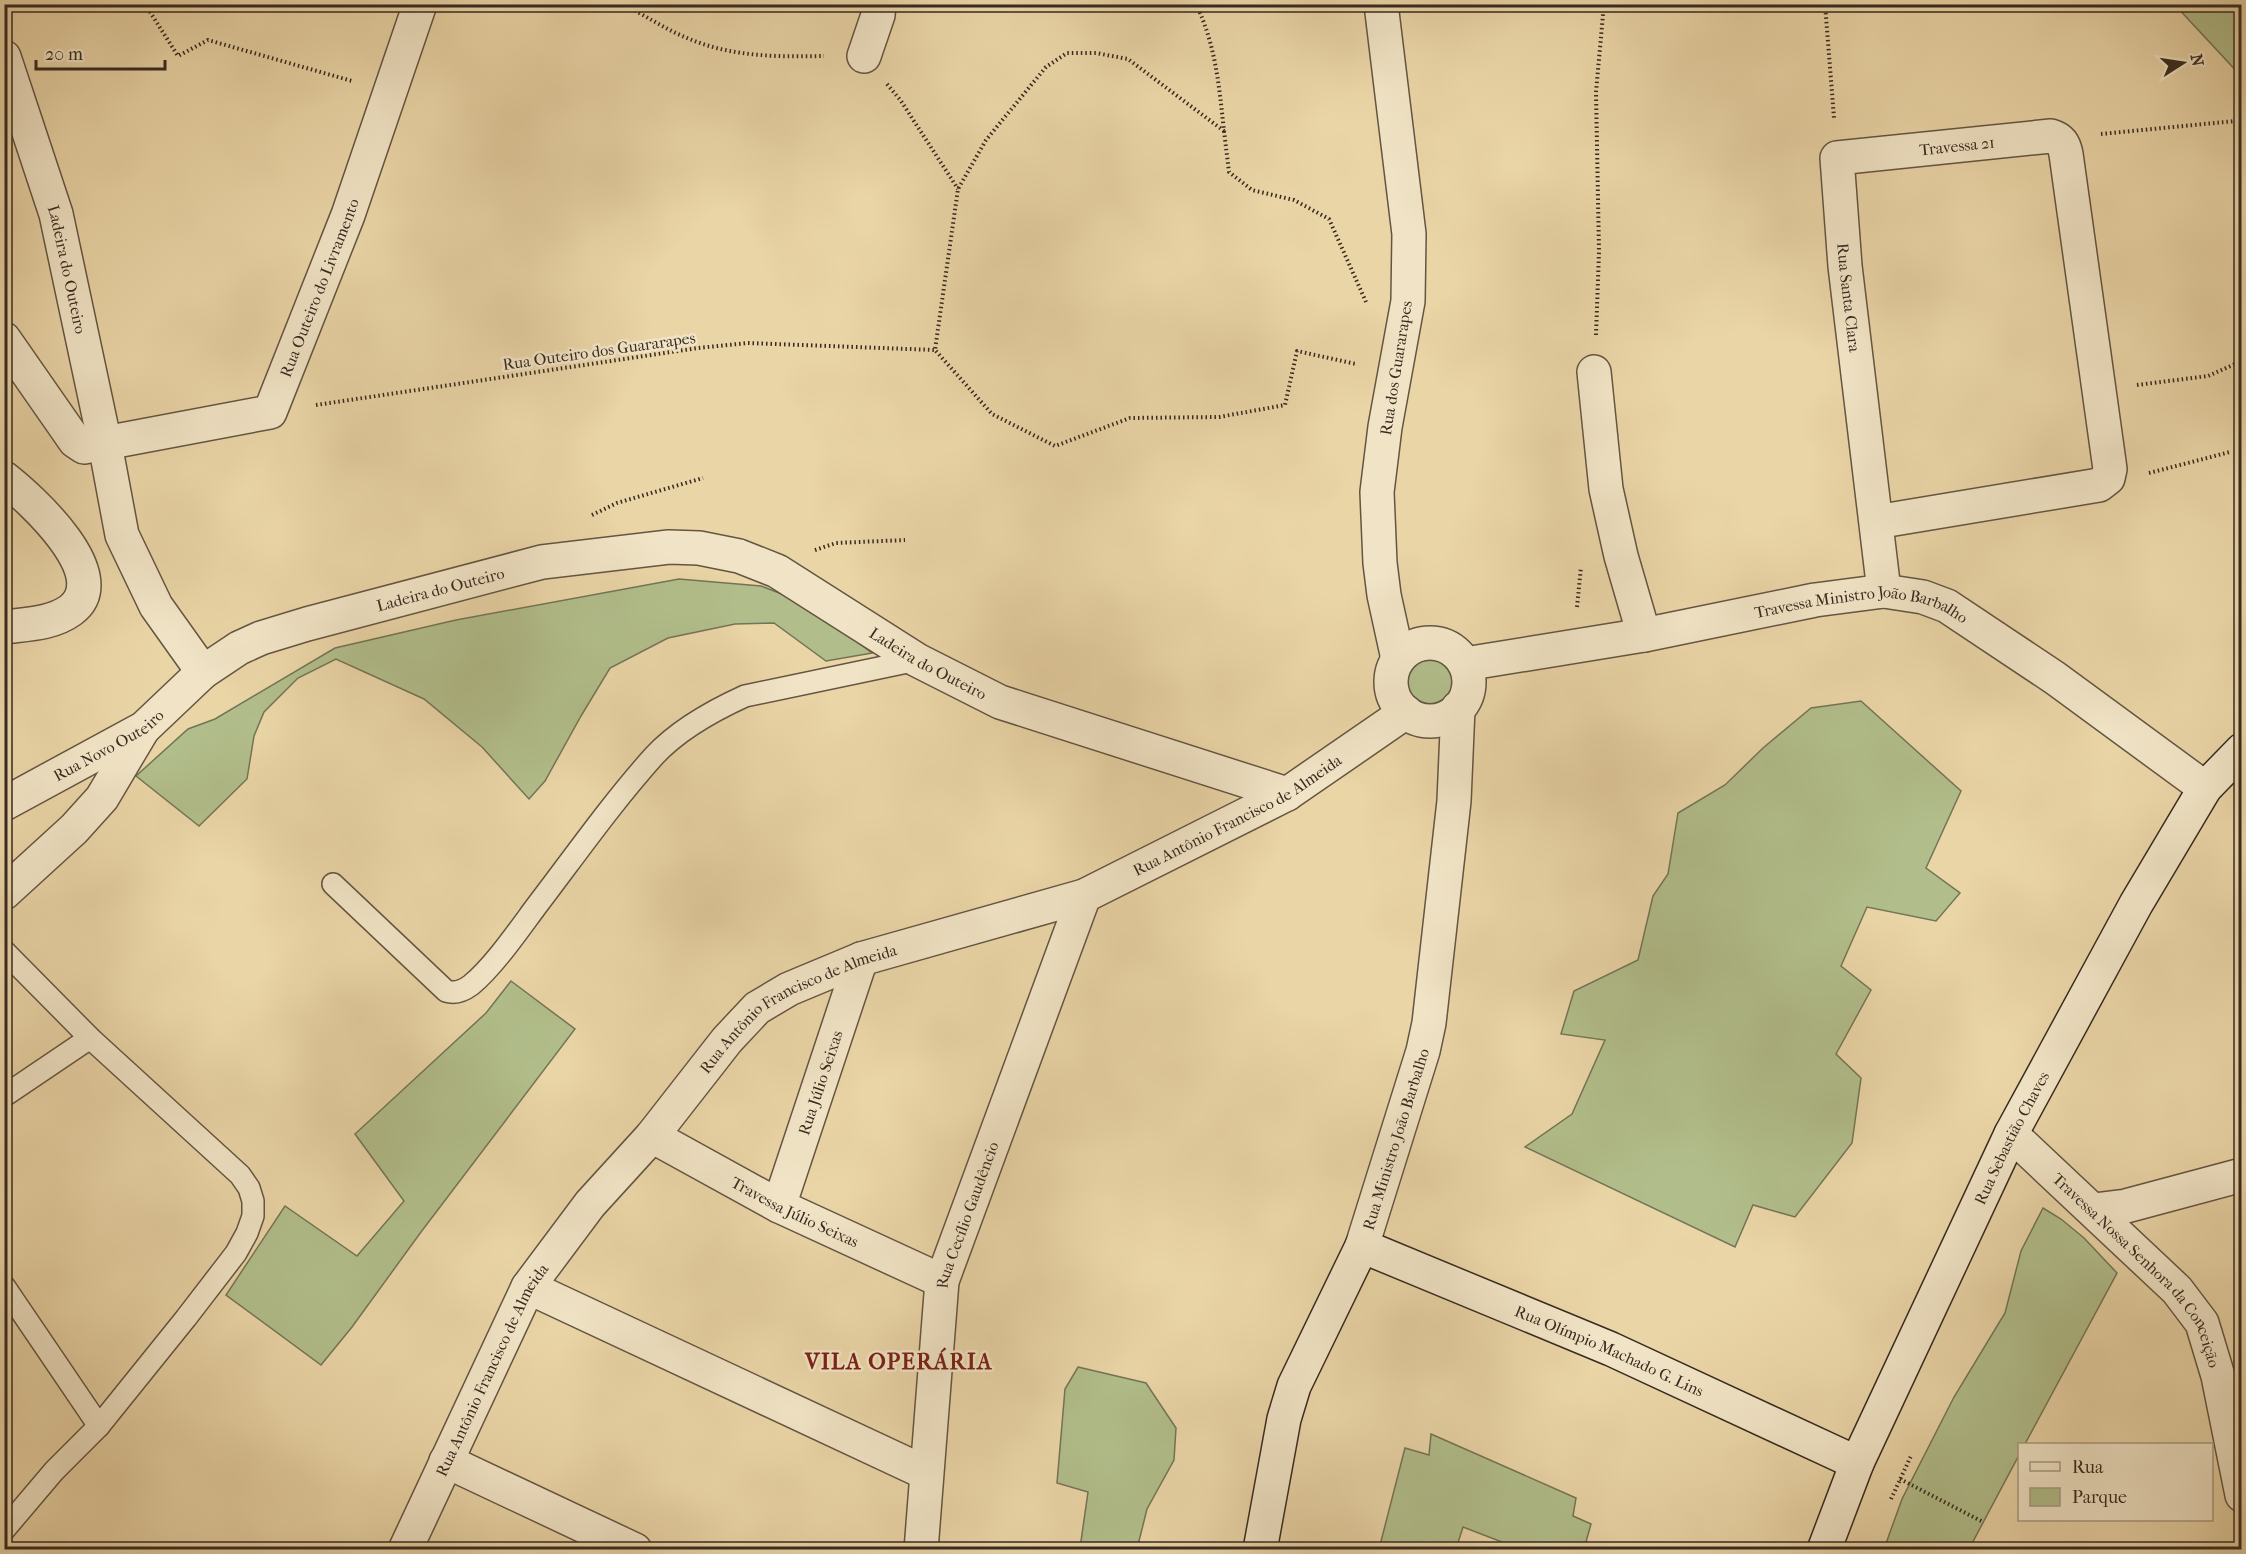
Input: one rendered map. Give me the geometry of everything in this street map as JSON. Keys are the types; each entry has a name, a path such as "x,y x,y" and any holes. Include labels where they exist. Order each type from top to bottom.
{"street":[{"name":"Rua Outeiro do Livramento","path":"270,412 348,215 420,4"},
{"path":"864,56 878,15 879,4"},
{"name":"Rua dos Guararapes","path":"1381,4 1409,234 1408,301 1385,427 1377,492 1380,563 1384,595 1398,659"},
{"name":"Ladeira do Outeiro","path":"4,57 56,214 122,535 156,606 203,672 239,648 261,638 542,562 669,548 699,548 739,556 766,566 818,595 917,660 1000,702 1287,794"},
{"name":"Travessa 21","path":"1837,158 2051,136 2062,146"},
{"path":"1876,522 2104,477 2097,390 2062,146"},
{"name":"Rua Santa Clara","path":"1837,158 1845,266 1884,591"},
{"path":"4,339 75,441 88,448 270,412"},
{"path":"1594,372 1606,489 1621,556 1644,635"},
{"path":"4,478 30,498 56,528 80,564 85,575 85,587 82,597 73,609 60,616 46,622 4,627"},
{"name":"Travessa Ministro João Barbalho","path":"1465,664 1644,635 1815,600 1884,591 1923,597 1947,606 2055,678 2205,788"},
{"path":"1433,642 1446,646 1457,653 1465,664 1469,675 1466,697 1458,708 1442,719 1429,721 1416,718 1406,712 1393,693 1393,670 1398,659 1408,650 1420,644 1433,642"},
{"name":"Rua Novo Outeiro","path":"4,804 144,728 203,672"},
{"name":"Rua Ministro João Barbalho","path":"1260,1550 1284,1419 1294,1386 1362,1246 1423,1051 1429,1023 1454,801 1458,708"},
{"name":"Rua Antônio Francisco de Almeida","path":"405,1550 528,1287 590,1204 652,1136 727,1040 757,1008 789,989 861,959 1084,896 1287,794 1406,712"},
{"path":"4,893 74,829 102,798 144,728"},
{"name":"Rua Sebastião Chaves","path":"1824,1550 1857,1463 2011,1134 2136,904 2205,788 2241,750"},
{"name":"Rua Cecílio Gaudêncio","path":"921,1550 942,1281 1084,896"},
{"name":"Rua Júlio Seixas","path":"779,1206 861,959"},
{"name":"Travessa Nossa Senhora da Conceição","path":"2011,1134 2177,1290 2202,1323 2218,1377 2241,1496"},
{"name":"Travessa Júlio Seixas","path":"652,1136 779,1206 942,1281"},
{"path":"2094,1210 2126,1206 2241,1175"},
{"name":"Rua Olímpio Machado G. Lins","path":"1362,1246 1611,1349 1857,1463"},
{"path":"528,1287 926,1473"},
{"path":"446,1461 635,1550"}],"lane":[{"path":"333,884 446,992 458,992 472,984 512,940 647,765 681,732 721,707 745,696 917,660"},
{"path":"4,951 90,1038 240,1175 249,1188 253,1201 247,1233 236,1253 99,1426 54,1471 4,1530"},
{"path":"4,1096 90,1038"},
{"path":"4,1286 99,1426"}],"path":[{"path":"145,4 178,56 208,40 390,92"},
{"path":"623,4 693,41 738,52 774,57 864,56 901,101 958,189"},
{"path":"1196,4 1214,51 1229,172 1252,190 1294,200 1329,219 1369,308"},
{"path":"1594,372 1599,252 1596,92 1604,4"},
{"path":"1825,4 1837,158"},
{"path":"1224,131 1128,59 1096,53 1067,53 1046,67 986,140 958,189 935,350 992,414 1055,446 1130,418 1219,417 1285,405 1297,351 1396,372"},
{"path":"2062,146 2235,121"},
{"name":"Rua Outeiro dos Guararapes","path":"270,412 675,351 748,343 935,350"},
{"path":"2097,390 2208,376 2241,361"},
{"path":"2104,477 2230,452"},
{"path":"587,518 616,503 703,478"},
{"path":"766,566 836,543 905,540"},
{"path":"1570,647 1582,575 1581,563"},
{"path":"1891,1499 1911,1456"},
{"path":"1900,1479 1983,1522"}],"green space":[{"path":"2175,5 2241,5 2241,76"},
{"path":"679,579 761,586 805,603 872,653 826,661 774,623 735,624 668,638 610,668 545,781 529,799 482,747 424,699 336,659 298,678 264,712 254,736 247,779 199,826 136,776 188,729 215,719 335,648 456,620"},
{"path":"1425,653 1437,653 1452,661 1460,676 1460,688 1452,703 1437,711 1425,711 1410,703 1402,688 1402,676 1410,661"},
{"path":"1861,701 1961,791 1926,868 1960,893 1936,921 1867,907 1841,966 1871,990 1836,1054 1861,1078 1852,1143 1795,1217 1753,1205 1735,1247 1525,1147 1572,1114 1605,1040 1561,1034 1574,991 1638,960 1653,896 1668,874 1678,813 1725,785 1763,748 1811,708"},
{"path":"511,981 575,1029 352,1327 321,1365 226,1295 285,1206 357,1256 404,1201 355,1134 486,1013"},
{"path":"2043,1208 2084,1238 2117,1273 2026,1443 2018,1443 2018,1457 1969,1549 1884,1549 1902,1499 1954,1397 2005,1313 2021,1251"},
{"path":"1078,1367 1146,1383 1176,1428 1174,1460 1147,1509 1137,1549 1062,1549 1080,1548 1088,1492 1057,1483 1065,1389"},
{"path":"1431,1434 1576,1498 1573,1516 1591,1524 1584,1549 1520,1549 1463,1527 1456,1549 1379,1549 1405,1448 1429,1455"}],"district":[{"name":"VILA OPERÁRIA","path":"899,1362"}]}
